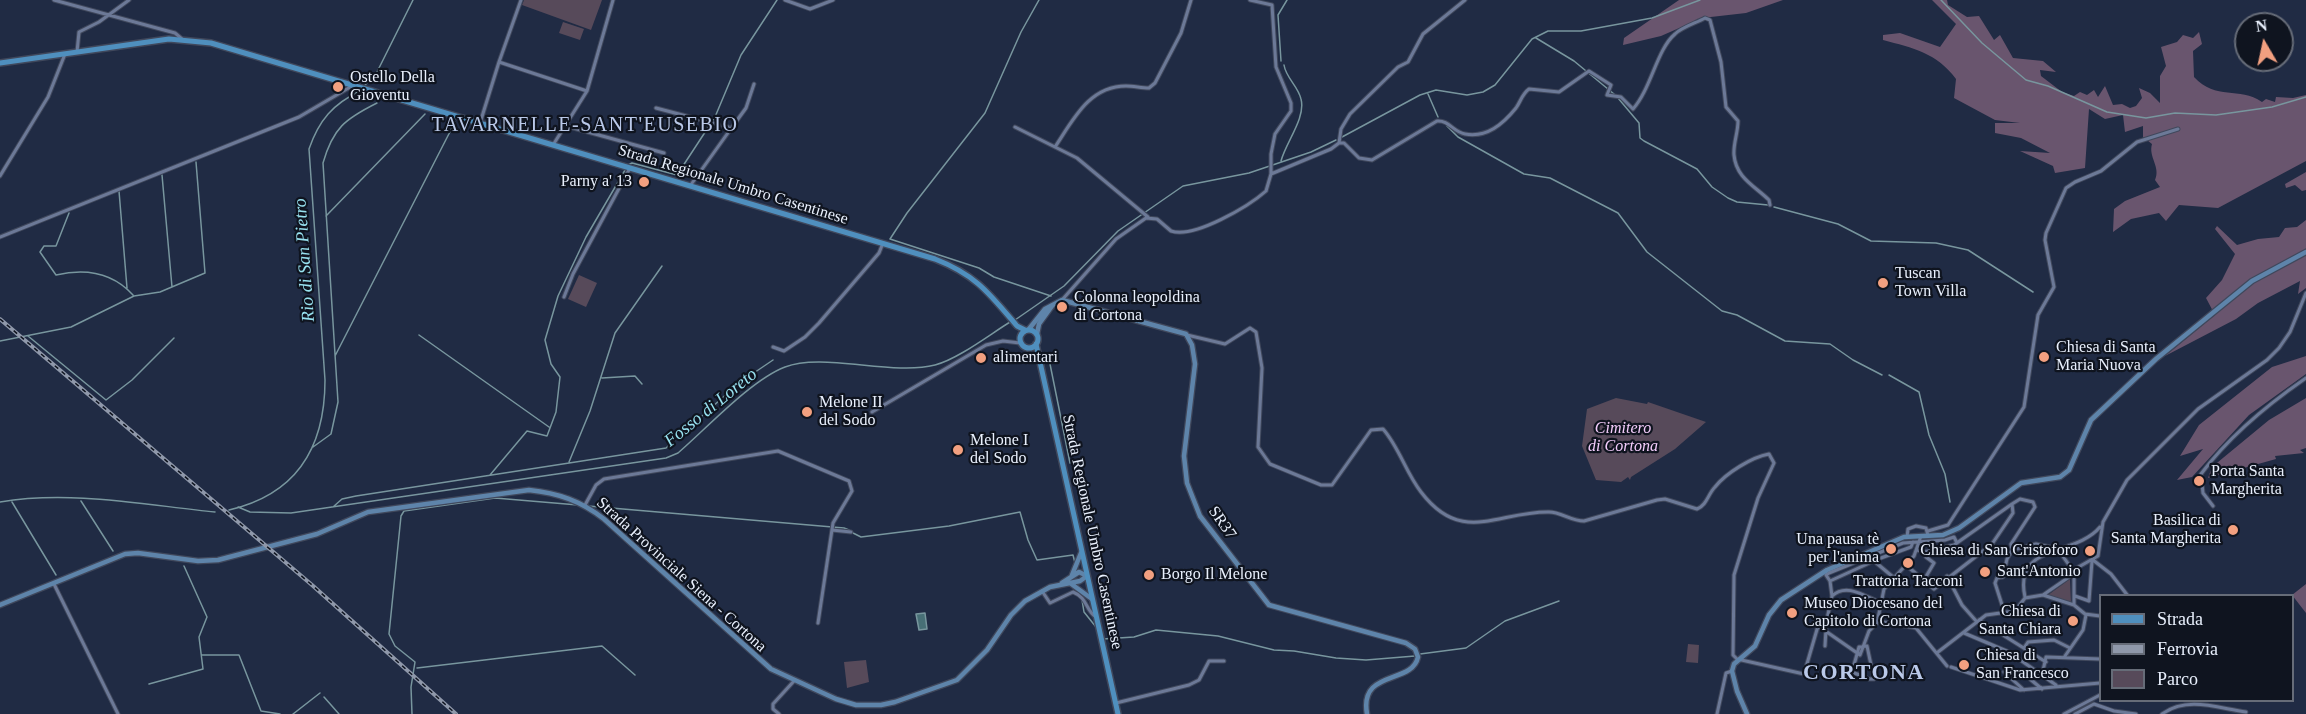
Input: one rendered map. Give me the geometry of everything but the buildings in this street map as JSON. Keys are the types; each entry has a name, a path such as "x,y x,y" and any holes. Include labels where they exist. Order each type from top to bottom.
{"main road":[{"name":"Strada Regionale Umbro Casentinese","path":"0,63 182,39 211,44 935,259 969,274 1015,324"},
{"path":"1747,714 1732,671 1737,659 1755,646 1770,615 1781,600 1827,570 1907,537 1920,539 1928,534 1943,535 1959,528 2021,483 2050,480 2069,470 2091,420 2156,359 2252,281 2306,252"},
{"path":"1020,339 1045,309 1062,300 1186,334"},
{"path":"1026,348 1036,344 1042,319 1056,302"},
{"path":"1015,324 1037,334"},
{"path":"1015,324 1026,348 1039,357"},
{"name":"SR37","path":"1186,334 1192,345 1194,364 1184,456 1187,483 1200,516 1269,605 1406,643 1415,649 1418,657 1412,668 1371,688 1366,700 1367,714"},
{"name":"Strada Regionale Umbro Casentinese","path":"1036,344 1118,714"},
{"name":"Strada Provinciale Siena - Cortona","path":"0,605 106,560 132,553 198,561 218,560 317,534 368,512 529,490 551,492 585,505 626,538 758,659 794,681 845,702 868,706 895,702 939,689 957,680 972,668 1017,608 1042,591 1062,583"},
{"path":"1072,575 1081,553"},
{"path":"1079,572 1087,576 1080,581 1062,583 1079,572"},
{"path":"1071,583 1094,600"}],"street":[{"path":"54,0 175,33 182,39"},
{"path":"77,52 79,32 109,15 129,0"},
{"path":"480,123 521,0"},
{"path":"553,145 587,91 613,0"},
{"path":"785,0 810,9 833,0"},
{"path":"1054,147 1085,103 1098,92 1124,86 1149,88 1155,82 1181,33 1191,0"},
{"path":"1015,127 1077,158 1147,216 1157,219 1171,231 1187,232 1224,218 1266,190 1271,174 1270,161 1275,134 1291,111 1291,103 1276,67 1274,11 1268,2 1250,0"},
{"path":"1271,174 1331,149 1338,142 1341,129 1350,114 1398,67 1408,62 1423,34 1465,0"},
{"path":"1338,142 1344,143 1359,158 1372,160 1437,121 1444,120 1461,134 1479,135 1489,132 1517,107 1529,89 1559,92 1590,71 1611,85 1606,96 1621,98 1634,109 1647,88 1670,40 1676,33 1705,18 1710,20 1721,62 1726,106 1738,121 1734,157 1737,168 1741,176 1769,200 1770,205"},
{"path":"0,176 48,97 65,54"},
{"path":"499,62 587,91"},
{"path":"690,186 746,108 754,84"},
{"path":"0,237 299,117 352,86"},
{"path":"656,108 728,127 730,130"},
{"path":"566,126 664,153"},
{"path":"1907,537 1908,529 1912,526 1922,527 1928,534 1948,525 2024,407 2037,320 2054,287 2045,240 2046,233 2066,188 2102,171 2137,142 2178,129"},
{"path":"564,297 573,274 630,168"},
{"path":"1062,300 1116,239 1147,216"},
{"path":"773,347 784,351 805,337 879,253 883,243"},
{"path":"1938,652 1991,613 2019,609 2025,598 2022,581 2027,569 2034,561 2057,548 2082,543 2091,538 2101,526 2127,480 2172,433 2198,409 2267,360 2279,348 2290,332 2306,293"},
{"path":"1186,334 1225,345 1250,328 1256,332 1262,368 1258,447 1270,464 1322,485 1332,485 1371,430 1383,429 1407,473 1423,495 1437,508 1467,524 1547,512 1584,521 1665,499 1697,509 1702,507 1714,488 1726,477 1769,454 1774,463 1758,498 1734,575 1733,655 1737,659 1804,674 1818,626"},
{"path":"872,412 986,345 1020,339"},
{"path":"2213,506 2203,493 2201,474 2248,422 2266,406 2306,378"},
{"path":"585,505 596,485 604,478 778,451 849,481 852,485 832,530 818,623"},
{"path":"1917,550 1928,552 1957,543 2012,504 2026,500 2033,502 2035,507 2011,544 2012,550 2007,559 2003,577 1997,578 1995,588 2004,611"},
{"path":"1905,564 1934,589 1947,576 1992,544 2013,513 2012,504"},
{"path":"2025,598 2043,595 2074,572 2075,568 2098,556 2101,526"},
{"path":"832,530 851,532"},
{"path":"1825,646 1832,596 1830,580 1826,575 1903,543 1920,539 1945,540 1954,537 1957,543"},
{"path":"1861,648 1867,646 1874,679 1869,680 1852,672 1857,655 1860,655 1861,648 1877,621 1880,602 1893,577 1914,556 1920,539"},
{"path":"1830,580 1907,549 1913,542"},
{"path":"2012,550 2036,544 2057,548 2074,572 2074,605"},
{"path":"1907,549 1914,556"},
{"path":"1924,580 1934,563 1926,557 1928,552"},
{"path":"1877,560 1893,577"},
{"path":"2092,560 2111,574 2126,594"},
{"path":"2075,596 2090,601 2092,560"},
{"path":"1947,576 1962,605 1978,621 2046,662"},
{"path":"54,582 118,714"},
{"path":"1832,596 1838,590 1849,590 1880,602"},
{"path":"1042,591 1050,603 1073,592 1077,593 1085,599 1090,613 1097,617"},
{"path":"2043,595 2074,605 2086,615 2099,616"},
{"path":"2065,656 2083,630 2086,615"},
{"path":"1877,621 1916,628 1938,652 1939,658 1949,667 2024,690 2099,683"},
{"path":"1814,623 1838,637 1857,655"},
{"path":"1964,633 1971,639 2009,652 2051,684 2059,686"},
{"path":"2024,648 2028,642 2054,640 2070,648"},
{"path":"2042,675 2046,657 2099,659"},
{"path":"1115,703 1189,685 1199,680 1209,661 1224,662"},
{"path":"1717,714 1726,673 1732,671"},
{"path":"2004,672 2024,690"},
{"path":"2030,679 2043,689"},
{"path":"779,714 773,709 773,704 794,681"},
{"path":"2064,714 2099,696"},
{"path":"2162,714 2175,705 2186,703 2246,712"},
{"path":"2075,714 2098,704 2114,711 2136,714"}],"green space":[{"path":"524,0 602,0 591,30 522,5"},
{"path":"563,22 584,29 580,40 559,33"},
{"path":"579,275 597,283 586,307 568,299"},
{"name":"Cimitero di Cortona","path":"1616,398 1647,404 1648,402 1706,422 1675,449 1631,477 1630,480 1628,477 1621,482 1596,480 1582,446 1587,409"},
{"path":"2070,579 2071,603 2048,595"},
{"path":"1688,644 1699,645 1698,663 1686,662"},
{"path":"866,660 869,682 847,688 844,662"}],"shaded area":[{"path":"1679,0 1783,0 1746,13 1702,18 1661,36 1623,45 1624,38"},
{"path":"1932,0 1947,0 1948,5 1967,17 1979,16 1994,40 2000,35 2013,58 2043,61 2056,72 2040,70 2041,76 2062,92 2074,96 2080,92 2087,95 2094,90 2098,97 2105,86 2113,105 2122,104 2130,108 2136,106 2142,98 2139,88 2150,93 2160,103 2160,76 2166,66 2161,47 2177,42 2183,35 2193,38 2199,32 2202,44 2193,51 2194,77 2202,84 2211,89 2253,97 2262,102 2266,99 2275,102 2276,97 2293,98 2306,95 2306,161 2218,208 2179,205 2166,221 2159,213 2131,219 2113,232 2114,209 2125,201 2160,187 2155,180 2152,144 2143,137 2143,126 2125,132 2123,115 2105,119 2089,109 2085,168 2055,173 2053,166 2020,151 2050,153 2021,138 1995,133 1995,123 2020,123 1995,120 1954,98 1956,79 1941,63 1914,49 1883,40 1883,35 1900,33 1940,47 1956,24"},
{"path":"2306,172 2306,190 2302,191 2295,185 2286,188 2285,184"},
{"path":"2306,220 2306,288 2298,294 2300,281 2258,303 2236,319 2165,356 2215,315 2206,298 2222,280 2235,254 2215,229 2217,226 2237,245 2258,239 2279,237 2285,228 2297,227"},
{"path":"2306,356 2306,374 2249,415 2192,477 2177,480 2203,449 2180,456 2199,425 2272,367"},
{"path":"2306,398 2306,448 2300,450 2304,453 2275,456 2276,459 2208,478 2212,467 2269,420"},
{"path":"2306,584 2306,613 2294,598 2293,594"},
{"path":"925,613 927,629 919,630 916,614"}],"waterway":[{"name":"Rio di San Pietro","path":"365,85 376,74 413,0"},
{"path":"490,475 527,431 547,436 556,412 560,377 551,364 545,340 558,296 586,237 628,165 632,163 677,175 715,117 741,55 777,0"},
{"path":"1039,0 1021,32 985,113 907,213 890,239 979,268 994,277 1051,296"},
{"path":"1281,61 1278,15 1287,0"},
{"path":"1342,137 1420,95 1436,90 1467,95 1483,92 1495,85 1532,39 1548,31 1581,31 1652,18 1700,0"},
{"path":"1941,0 1982,43 2026,80 2048,86 2107,112 2146,118 2175,113 2216,115 2272,107 2306,97"},
{"path":"1536,38 1574,61 1614,94"},
{"path":"1281,161 1298,122 1302,106 1299,94 1284,65"},
{"name":"Rio di San Pietro","path":"229,510 253,503 290,480 303,464 320,426 325,380 309,149 317,130 328,114 342,101 360,91"},
{"path":"1428,94 1438,117"},
{"path":"1618,98 1639,123 1640,138 1644,141 1697,169 1712,187 1728,198 1737,202 1768,205"},
{"path":"313,447 331,434 338,402 323,163 331,141 342,126 356,114 377,103"},
{"path":"326,216 425,114"},
{"path":"335,356 455,122"},
{"path":"1447,126 1458,137 1524,174 1550,178 1618,213 1647,252 1722,311 1737,315 1785,341 1830,344 1853,360 1882,375"},
{"name":"Fosso di Loreto","path":"1015,320 1064,286 1118,231 1183,186 1249,173 1311,152 1336,140"},
{"path":"0,341 71,327 134,296 160,292 205,273 196,162"},
{"path":"162,175 172,287"},
{"path":"119,191 127,288"},
{"path":"1774,207 1838,224 1871,241 1936,243 1968,250 2033,292"},
{"path":"69,213 56,246 44,246 40,252 56,275 78,272 98,274 116,281 133,295"},
{"path":"569,462 590,411 615,333 662,266"},
{"name":"Fosso di Loreto","path":"238,507 250,512 291,513 666,458 678,453 758,383 785,367 818,362 899,368 935,365 963,352 1010,322"},
{"path":"419,335 549,427"},
{"path":"28,336 106,400 132,380 174,338"},
{"path":"333,507 342,499 356,496 666,448 739,383 773,360"},
{"path":"1050,364 1070,463"},
{"path":"1889,375 1919,392 1929,435 1945,474 1950,502"},
{"path":"602,378 635,376 642,384"},
{"path":"0,502 80,498 215,512"},
{"path":"412,714 411,687 415,662 395,646 389,634 401,516 404,511 495,498 578,505"},
{"path":"81,501 113,551"},
{"path":"12,502 56,575"},
{"path":"588,506 849,530"},
{"path":"853,533 861,537 949,526 1020,512 1028,540 1037,560 1073,555 1075,563"},
{"path":"149,684 203,669 199,637 207,617 184,566"},
{"path":"1082,600 1084,612 1096,627"},
{"path":"1420,654 1466,648 1505,621 1559,601"},
{"path":"1103,639 1134,637 1156,630 1218,636 1274,650 1336,658 1366,660 1415,656"},
{"path":"417,668 602,646 635,675"},
{"path":"202,655 239,655 261,711 280,714"},
{"path":"293,714 320,693"},
{"path":"324,697 339,714"}],"railway":[{"path":"0,319 312,585 456,714"}],"place":[{"name":"Ostello Della Gioventu","path":"338,87"},
{"name":"Parny a' 13","path":"644,182"},
{"name":"Tuscan Town Villa","path":"1883,283"},
{"name":"Colonna leopoldina di Cortona","path":"1062,307"},
{"name":"Chiesa di Santa Maria Nuova","path":"2044,357"},
{"name":"alimentari","path":"981,358"},
{"name":"Melone II del Sodo","path":"807,412"},
{"name":"Melone I del Sodo","path":"958,450"},
{"name":"Porta Santa Margherita","path":"2199,481"},
{"name":"Basilica di Santa Margherita","path":"2233,530"},
{"name":"Una pausa tè per l'anima","path":"1891,549"},
{"name":"Chiesa di San Cristoforo","path":"2090,551"},
{"name":"Trattoria Tacconi","path":"1908,563"},
{"name":"Sant'Antonio","path":"1985,572"},
{"name":"Borgo Il Melone","path":"1149,575"},
{"name":"Museo Diocesano del Capitolo di Cortona","path":"1792,613"},
{"name":"Chiesa di Santa Chiara","path":"2073,621"},
{"name":"Chiesa di San Francesco","path":"1964,665"}],"district":[{"name":"TAVARNELLE-SANT'EUSEBIO","path":"585,126"},
{"name":"CORTONA","path":"1864,673"}]}
